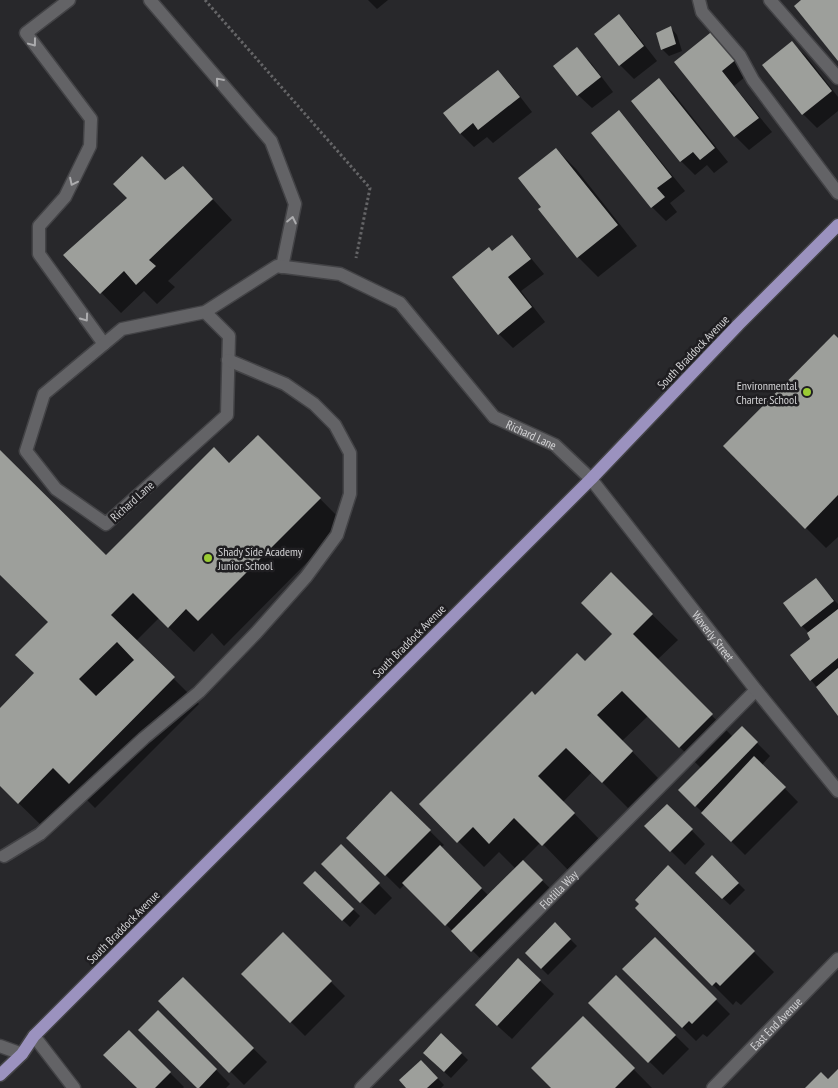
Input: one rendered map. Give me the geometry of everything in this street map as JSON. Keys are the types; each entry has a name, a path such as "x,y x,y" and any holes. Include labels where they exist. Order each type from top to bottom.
{"main road":[{"name":"South Braddock Avenue","path":"0,1076 22,1054 34,1036 591,479 738,325 838,225"}],"street":[{"path":"69,0 26,33 91,119 90,146 65,197 39,226 39,254 104,344"},
{"path":"150,0 271,141 295,204 282,267"},
{"path":"699,0 702,12 740,56 753,80 838,192"},
{"path":"770,0 838,78"},
{"name":"Richard Lane","path":"205,312 229,336 227,415 106,524 56,489 26,451 44,394 122,329 205,312 277,266 340,274 400,303 494,417 555,445 591,479"},
{"path":"4,856 40,834 144,738 199,692 256,633 306,577 337,535 350,494 350,453 336,425 314,404 285,384 228,360"},
{"name":"Waverly Street","path":"591,479 756,690 838,791"},
{"name":"Flotilla Way","path":"361,1088 756,690"},
{"name":"East End Avenue","path":"713,1088 838,959"},
{"path":"34,1036 74,1088"},
{"path":"0,1046 22,1054"}],"path":[{"path":"204,0 370,188 351,280"}],"building":[{"path":"801,0 838,0 838,61 794,6"},
{"path":"619,14 644,46 619,66 594,34"},
{"path":"671,26 676,44 661,50 656,33"},
{"path":"715,29 738,58 722,71 759,118 734,137 674,62"},
{"path":"792,41 832,91 802,115 762,65"},
{"path":"577,47 601,77 577,96 553,66"},
{"path":"498,70 520,97 478,130 473,123 460,134 443,113"},
{"path":"659,78 715,148 700,160 693,152 680,162 631,101"},
{"path":"619,110 672,177 657,188 665,197 651,208 591,133"},
{"path":"556,148 618,225 577,258 538,209 541,207 518,178"},
{"path":"142,156 165,180 183,166 213,199 149,260 156,266 136,285 124,271 100,294 63,255 127,198 113,184"},
{"path":"512,235 531,259 508,277 532,307 498,335 452,277 489,247 492,251"},
{"name":"Environmental Charter School","path":"834,334 838,338 838,495 805,529 723,446"},
{"path":"258,435 321,498 198,621 186,609 168,628 133,593 111,615 175,677 69,784 53,768 18,804 0,786 0,708 34,673 15,655 48,622 0,575 0,450 106,555 214,447 229,463","holes":["117,642 134,660 96,696 79,679"]},
{"path":"611,572 653,614 633,634 713,714 679,748 622,691 597,715 633,751 602,783 566,748 538,776 575,813 542,846 514,818 489,844 473,827 457,843 419,804 532,691 535,695 577,653 585,661 612,634 581,603"},
{"path":"816,578 834,601 801,627 783,603"},
{"path":"838,609 838,658 810,681 790,655 810,639 807,633"},
{"path":"838,668 838,716 816,687"},
{"path":"742,726 758,742 695,807 678,790"},
{"path":"754,756 786,787 731,842 701,813"},
{"path":"391,791 431,830 385,876 346,838"},
{"path":"667,804 693,829 670,852 644,826"},
{"path":"341,844 380,883 360,903 321,864"},
{"path":"440,845 482,888 445,926 402,883"},
{"path":"712,855 739,883 722,899 695,873"},
{"path":"523,860 543,880 471,952 451,931"},
{"path":"668,865 755,951 720,986 716,982 712,986 635,908 639,904 635,900"},
{"path":"315,871 354,909 342,921 303,883"},
{"path":"555,922 571,939 541,969 525,953"},
{"path":"283,932 332,981 290,1023 241,974"},
{"path":"655,937 717,999 692,1024 689,1021 682,1028 622,969"},
{"path":"518,958 541,980 497,1026 475,1005"},
{"path":"616,975 676,1035 648,1063 588,1003"},
{"path":"183,977 254,1048 229,1073 158,1001"},
{"path":"158,1010 217,1069 199,1088 138,1030"},
{"path":"583,1016 635,1068 615,1088 551,1088 531,1068"},
{"path":"129,1030 171,1072 155,1088 137,1088 103,1055"},
{"path":"441,1033 462,1053 444,1072 423,1053"},
{"path":"421,1060 438,1078 427,1088 406,1088 399,1080"},
{"path":"838,1069 838,1088 805,1088 821,1072 828,1079"}],"place":[{"name":"Environmental Charter School","path":"807,392"},
{"name":"Shady Side Academy Junior School","path":"208,558"}]}
